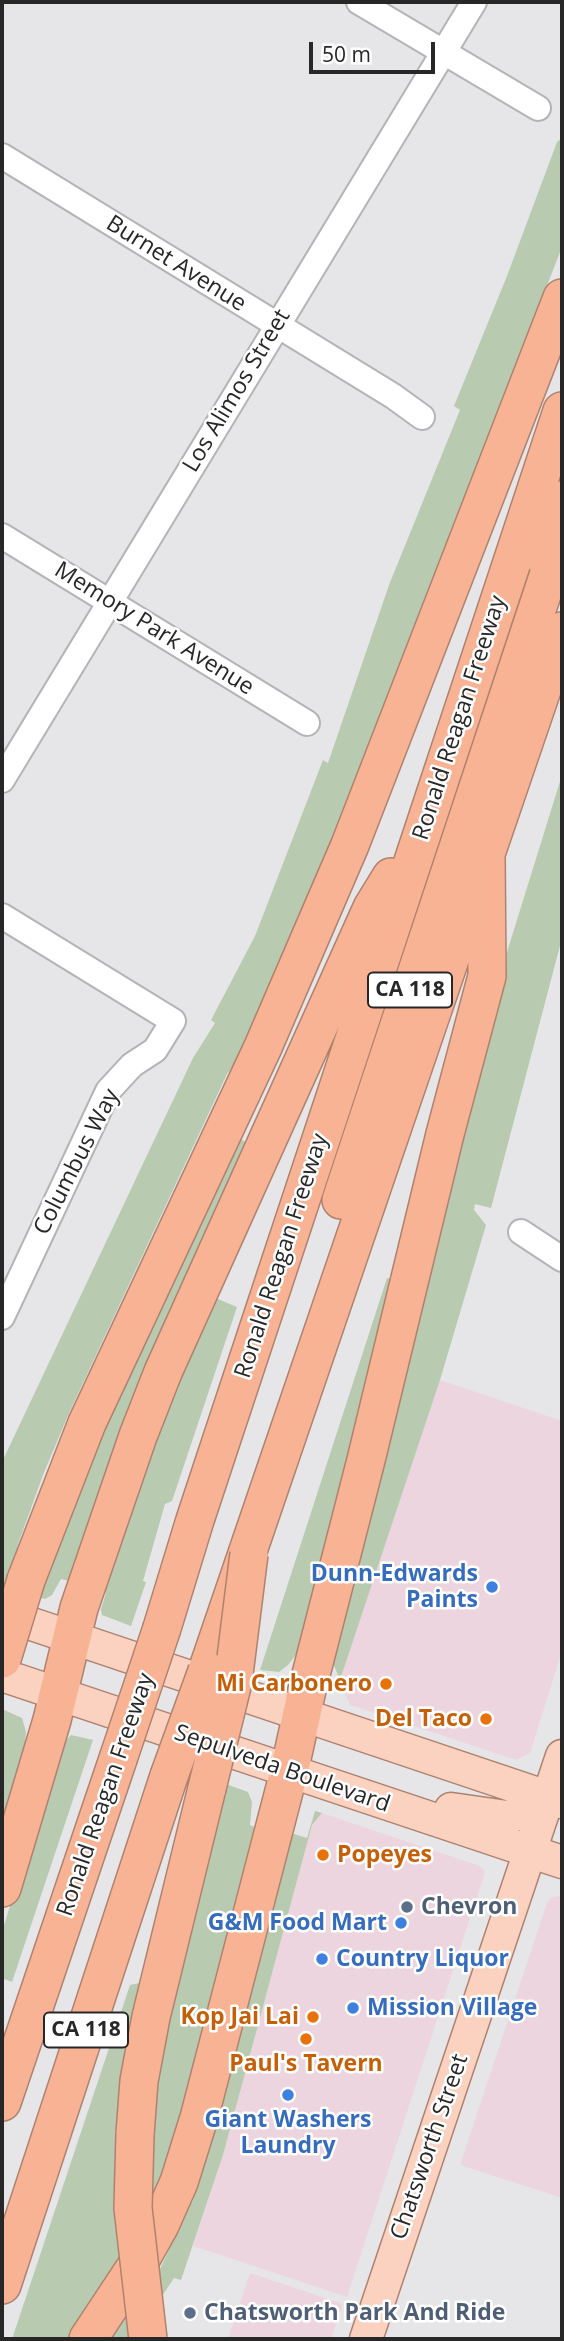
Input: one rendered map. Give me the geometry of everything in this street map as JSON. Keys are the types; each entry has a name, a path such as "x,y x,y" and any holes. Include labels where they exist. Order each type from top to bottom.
{"highway":[{"path":"2,1659 26,1580 87,1423 263,1047 341,867 562,298"},
{"name":"Ronald Reagan Freeway","path":"2,2102 162,1628 195,1520 562,411"},
{"name":"CA 118","path":"274,1280 314,1242 562,500"},
{"name":"CA 118","path":"284,1448 276,1391 562,534"},
{"name":"CA 118","path":"2,2284 169,1776 248,1554 562,631"},
{"path":"2,1888 58,1693 79,1608 163,1372 372,908 427,819"},
{"path":"88,2339 160,2225 179,2182 199,2118 289,1772 444,1134 487,976 486,856"},
{"path":"148,2339 133,2208 139,2081 151,2017 233,1682 248,1554"}],"main road":[{"path":"2,1614 555,1800"},
{"name":"Sepulveda Boulevard","path":"2,1675 562,1862"},
{"name":"Chatsworth Street","path":"366,2339 530,1851 555,1800 562,1756"},
{"path":"332,1787 359,1783 449,1808 498,1816 519,1815 555,1800"},
{"path":"530,1851 543,1843 562,1837"}],"street":[{"path":"359,2 538,108"},
{"name":"Los Alimos Street","path":"2,780 474,2"},
{"name":"Burnet Avenue","path":"2,156 393,396 422,417"},
{"name":"Memory Park Avenue","path":"2,536 307,723"},
{"name":"Columbus Way","path":"2,916 173,1021 155,1050 132,1065 107,1091 2,1317"},
{"path":"521,1232 562,1259"}],"shaded area":[{"path":"440,1380 562,1421 562,1651 530,1753 516,1760 350,1705 340,1680"},
{"name":"Mission Village","path":"322,1813 480,1866 485,1872 347,2297 193,2246 223,2155 312,1825"},
{"path":"558,1896 562,1897 562,2198 460,2165 547,1903"},
{"path":"250,2273 343,2304 331,2339 228,2339"}],"green space":[{"path":"562,138 562,247 319,871 233,1067 227,1074 69,1413 17,1547 20,1549 6,1591 2,1590 2,1462 193,1058 215,1023 211,1020 255,936 323,760 328,763 389,585 460,410 454,406 507,276 557,142"},
{"path":"562,775 562,938 491,1208 475,1204 474,1210 486,1225 440,1380 340,1680 329,1654 489,1010"},
{"path":"234,1136 254,1146 161,1331 118,1440 69,1581 61,1579 52,1595 45,1599 37,1597 61,1527"},
{"path":"387,1278 398,1281 301,1648 279,1672 260,1670"},
{"path":"213,1297 237,1307 172,1501 165,1504 143,1581 146,1582 131,1626 102,1615 106,1593 101,1591 140,1478"},
{"path":"2,1709 22,1718 26,1732 24,1750 30,1753 2,1845"},
{"path":"71,1735 93,1740 12,1982 2,1978 2,1932 57,1751"},
{"path":"226,1784 248,1792 252,1802 250,1825 257,1828 195,2067 155,2202 70,2339 12,2339 130,1985 144,1982 154,2102 169,2015"},
{"path":"315,1811 322,1813 312,1825 223,2155 181,2280 174,2278 134,2339 109,2339 159,2271 193,2200 291,1833 307,1838"}],"place":[{"name":"Dunn-Edwards Paints","path":"492,1587"},
{"name":"Mi Carbonero","path":"386,1684"},
{"name":"Del Taco","path":"486,1719"},
{"name":"Popeyes","path":"323,1855"},
{"name":"Chevron","path":"407,1907"},
{"name":"G&M Food Mart","path":"401,1923"},
{"name":"Country Liquor","path":"322,1959"},
{"name":"Mission Village","path":"353,2008"},
{"name":"Kop Jai Lai","path":"313,2017"},
{"name":"Paul's Tavern","path":"306,2039"},
{"name":"Giant Washers Laundry","path":"288,2095"},
{"name":"Chatsworth Park And Ride","path":"190,2313"}]}
